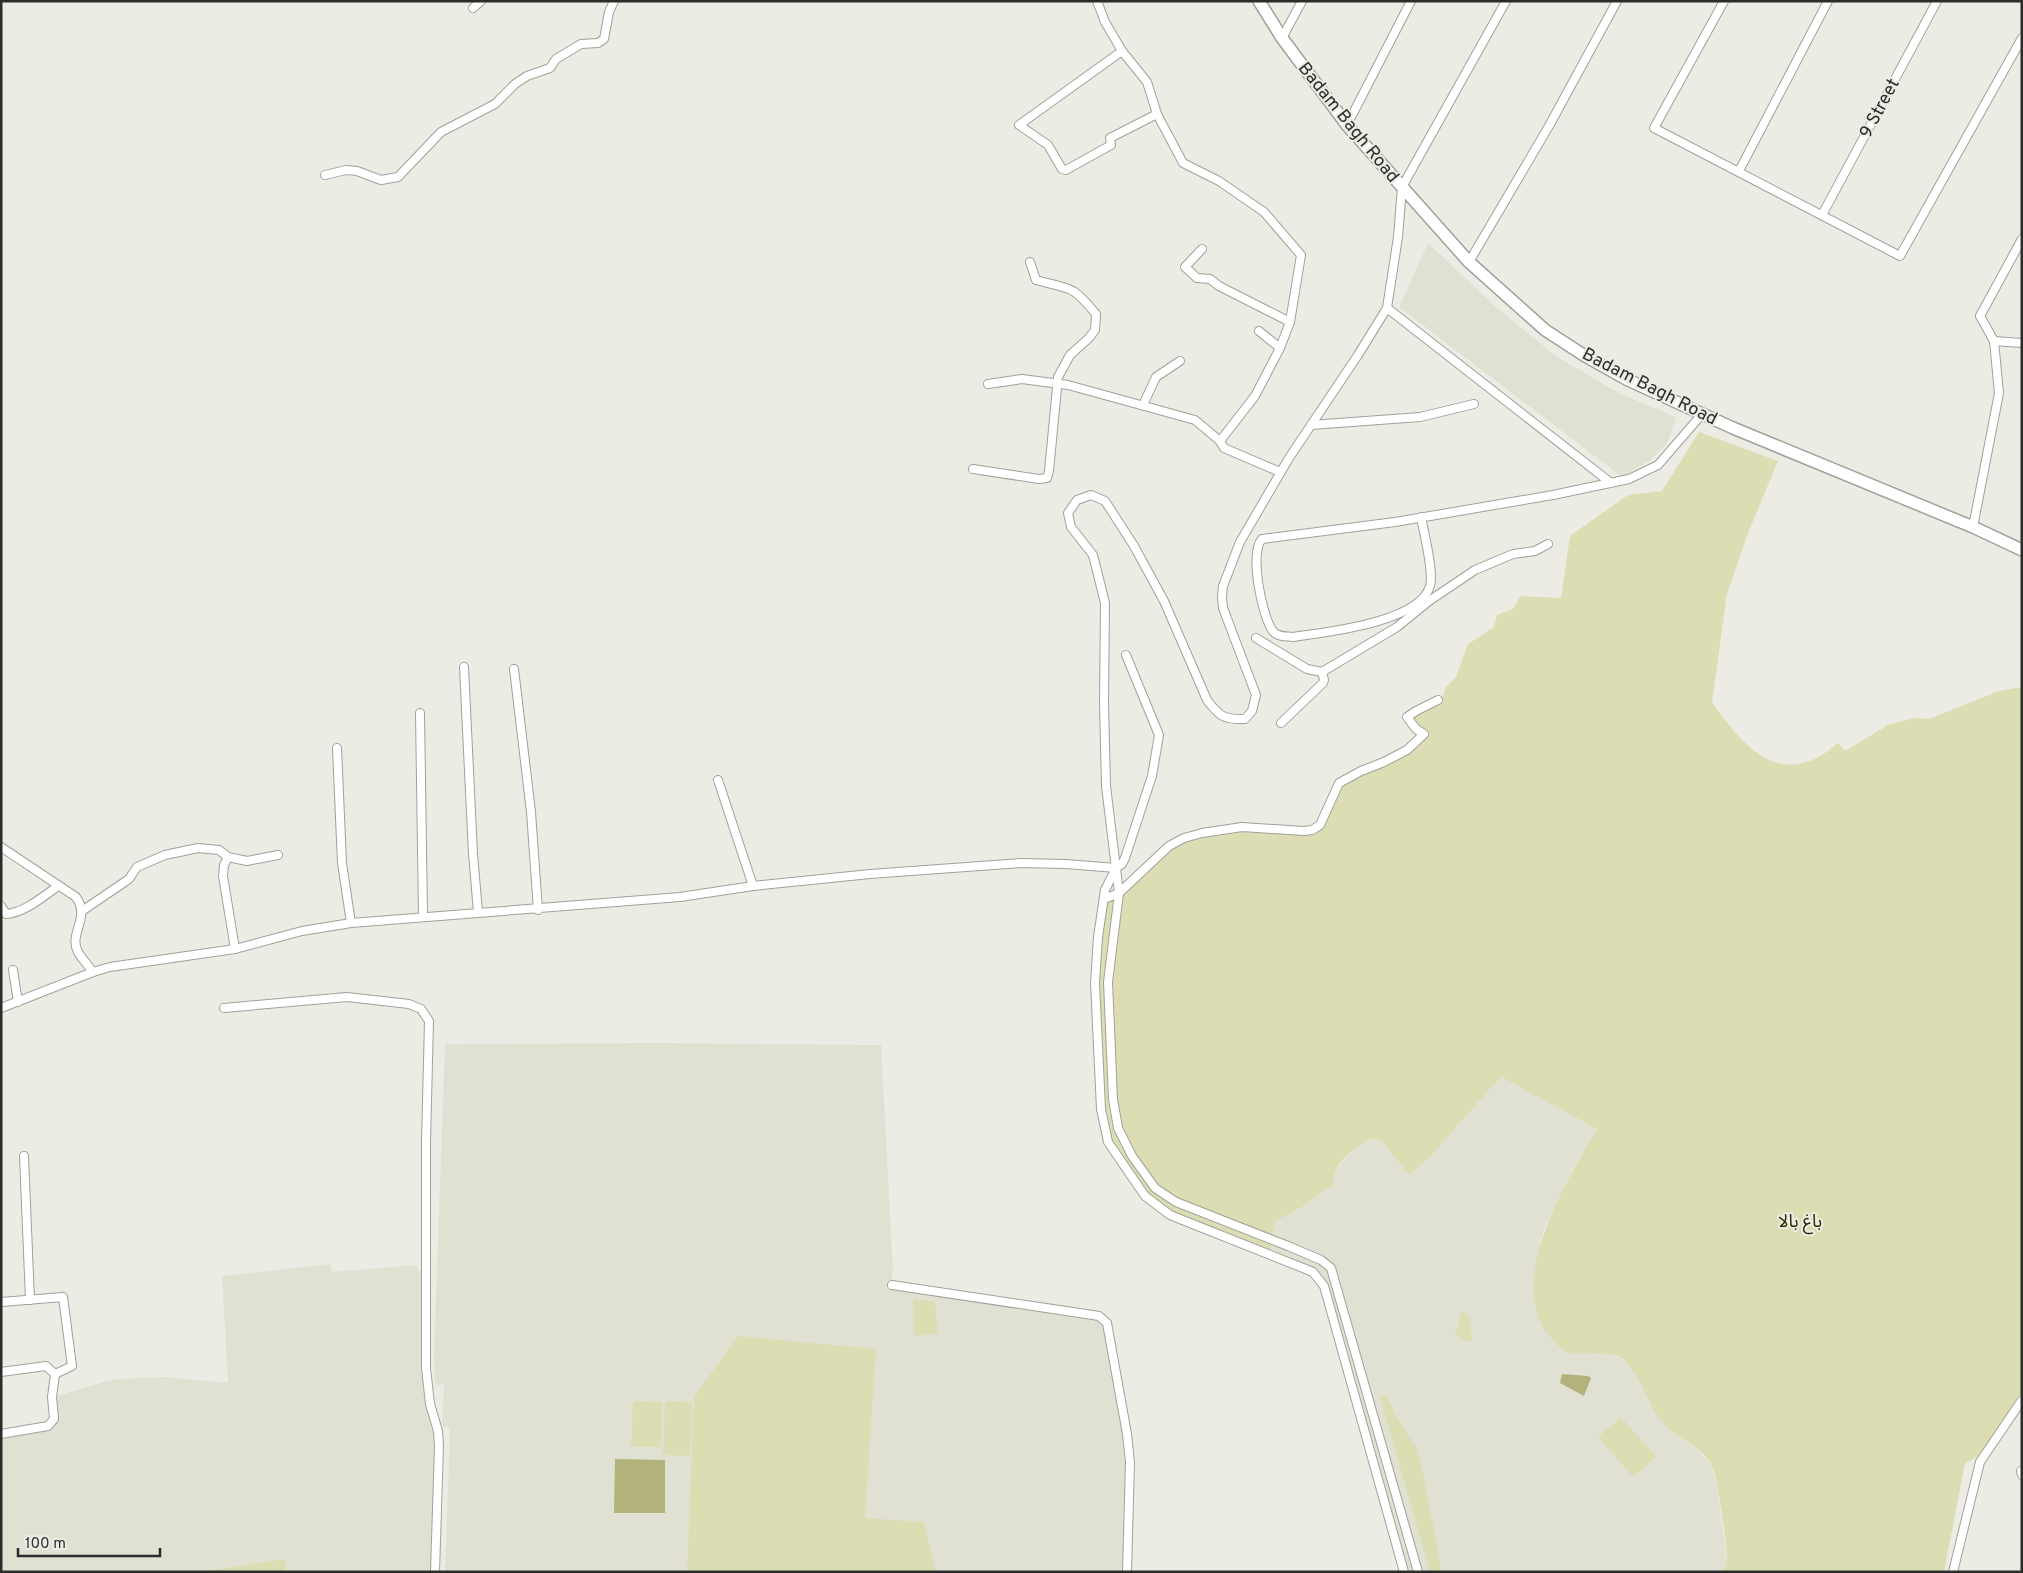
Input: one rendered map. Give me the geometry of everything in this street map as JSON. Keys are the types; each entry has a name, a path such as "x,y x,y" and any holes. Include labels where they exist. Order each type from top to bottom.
{"main road":[{"name":"Badam Bagh Road","path":"1259,1 1282,38 1347,125 1469,262 1545,330 1585,356 1628,380 1733,428 1972,527 2022,550"}],"street":[{"path":"473,8 481,1"},
{"path":"325,175 346,170 357,171 381,180 398,177 442,132 490,107 527,76 550,68 556,59 581,44 598,43 604,39 609,12 614,1"},
{"path":"1097,1 1105,22 1122,51 1147,82 1157,114 1184,162 1218,181 1264,212 1301,255 1290,322 1280,348 1255,396 1220,441"},
{"path":"1282,38 1302,1"},
{"path":"1347,125 1411,1"},
{"path":"1418,1572 1331,1268 1321,1260 1176,1202 1155,1188 1132,1156 1118,1128 1113,1099 1108,982 1119,893 1106,786 1104,740 1105,603 1094,555 1071,527 1068,512 1077,500 1091,495 1105,500 1134,546 1164,601 1207,700 1217,713 1230,720 1245,719 1252,711 1256,695 1223,608 1223,586 1240,542 1280,472 1387,308 1398,237 1402,187 1506,1"},
{"path":"1469,262 1549,126 1617,1"},
{"path":"1724,1 1654,128 1900,256 2022,38"},
{"path":"1739,171 1828,1"},
{"name":"9 Street","path":"1822,215 1937,1"},
{"path":"1122,51 1019,125 1048,145 1062,168 1066,170 1111,145 1110,138 1157,114"},
{"path":"1972,527 2000,393 1994,341 1980,316 2022,239"},
{"path":"1202,250 1185,267 1197,278 1210,279 1219,286 1290,322"},
{"path":"973,469 1039,480 1047,478 1058,377 1070,355 1095,330 1096,314 1078,292 1036,280 1030,262"},
{"path":"1387,308 1610,483"},
{"path":"1259,332 1280,348"},
{"path":"1994,341 2022,343"},
{"path":"1143,405 1156,378 1180,361"},
{"path":"988,384 1022,378 1068,386 1195,420 1220,441 1224,448 1280,472"},
{"path":"1311,425 1420,417 1474,404"},
{"path":"1421,517 1430,573 1430,586 1424,596 1408,609 1381,621 1293,637 1278,636 1272,631 1266,615 1258,577 1258,543 1262,539 1421,517 1553,495 1629,479 1658,466 1703,413"},
{"path":"1256,638 1307,670 1322,672 1397,627 1429,600 1474,570 1513,554 1535,551 1548,544"},
{"path":"1126,655 1159,735 1152,776 1125,858 1122,864 1116,868 1105,890 1098,937 1095,983 1101,1108 1108,1142 1145,1196 1170,1215 1313,1272 1324,1286 1404,1572"},
{"path":"464,667 473,854 478,912"},
{"path":"514,668 531,812 538,910"},
{"path":"1281,723 1323,682 1322,672"},
{"path":"1104,899 1119,893 1169,846 1184,838 1202,832 1242,827 1304,831 1317,827 1339,783 1361,770 1384,762 1406,750 1424,734 1407,717 1416,710 1438,700"},
{"path":"420,713 423,916"},
{"path":"337,748 342,863 351,923"},
{"path":"718,780 753,886"},
{"path":"1,847 76,897 82,906 82,911 75,938 78,951 93,972"},
{"path":"82,911 129,880 137,867 165,855 198,848 219,850 228,857 247,861 278,855"},
{"path":"228,857 224,866 223,876 235,949"},
{"path":"1,1008 110,967 235,949 302,931 351,923 478,912 538,910 680,897 753,886 870,874 1020,863 1116,868"},
{"path":"1,906 6,914 12,914 58,886"},
{"path":"13,970 18,1002"},
{"path":"224,1008 347,997 409,1004 421,1009 429,1020 426,1151 426,1359 430,1404 438,1431 439,1446 435,1572"},
{"path":"24,1156 30,1300"},
{"path":"1283,1259 1288,1246"},
{"path":"892,1285 1098,1316 1107,1323 1127,1434 1130,1466 1127,1572"},
{"path":"1,1302 63,1297 72,1366 55,1374"},
{"path":"1,1372 46,1366 55,1374"},
{"path":"1348,1372 1360,1369"},
{"path":"1,1434 48,1426 52,1422 54,1419 52,1397 55,1374"},
{"path":"1953,1572 1980,1462 2022,1400"}],"shaded area":[{"path":"1428,243 1497,308 1556,356 1617,392 1676,417 1667,444 1649,461 1622,477 1399,307"},
{"path":"445,1044 881,1045 893,1269 891,1288 1095,1319 1105,1326 1126,1444 1123,1572 445,1572 450,1428 443,1427 442,1424 444,1384 435,1385 434,1353"},
{"path":"1501,1077 1597,1129 1573,1169 1544,1229 1540,1244 1567,1352 1611,1353 1630,1364 1661,1420 1711,1464 1717,1488 1727,1560 1723,1572 1404,1572 1324,1286 1313,1272 1270,1254 1274,1222 1304,1206 1333,1184 1335,1171 1343,1161 1371,1137 1382,1140 1409,1175 1430,1157"},
{"path":"330,1264 332,1272 417,1265 418,1271 427,1270 426,1368 438,1431 435,1572 1,1572 1,1434 52,1422 52,1397 104,1382 118,1379 165,1377 228,1383 222,1276"},
{"path":"1562,1374 1588,1376 1591,1378 1584,1396 1560,1383"},
{"path":"615,1459 665,1460 665,1513 614,1513"}],"green space":[{"name":"باغ بالا","path":"1699,432 1778,461 1748,533 1727,594 1712,702 1731,727 1753,750 1766,758 1780,763 1795,764 1815,759 1838,743 1845,751 1888,725 1914,718 1929,719 1999,691 2022,687 2022,1391 1979,1456 1965,1463 1944,1572 1723,1572 1727,1559 1725,1537 1719,1495 1711,1464 1700,1451 1665,1425 1633,1370 1623,1359 1608,1354 1576,1354 1564,1350 1544,1328 1535,1301 1535,1272 1542,1241 1553,1210 1597,1129 1501,1077 1430,1157 1409,1175 1382,1141 1371,1138 1356,1148 1338,1167 1333,1184 1304,1206 1274,1222 1270,1254 1170,1215 1145,1196 1108,1142 1101,1109 1095,983 1104,899 1119,893 1169,846 1202,833 1317,827 1339,783 1384,762 1424,734 1407,717 1438,700 1444,694 1446,687 1456,677 1468,644 1494,627 1497,615 1513,609 1520,596 1561,598 1570,536 1628,495 1662,491"},
{"path":"913,1299 935,1301 938,1333 914,1336"},
{"path":"1461,1312 1469,1315 1472,1341 1465,1341 1454,1333 1459,1324"},
{"path":"738,1336 876,1349 865,1518 924,1522 936,1572 687,1572 694,1397"},
{"path":"1386,1394 1397,1418 1416,1448 1424,1477 1442,1572 1430,1572 1380,1397"},
{"path":"633,1401 662,1402 661,1447 631,1447"},
{"path":"665,1401 692,1402 690,1456 663,1455"},
{"path":"1621,1417 1656,1457 1633,1477 1598,1437"},
{"path":"285,1559 286,1572 201,1572"}]}
